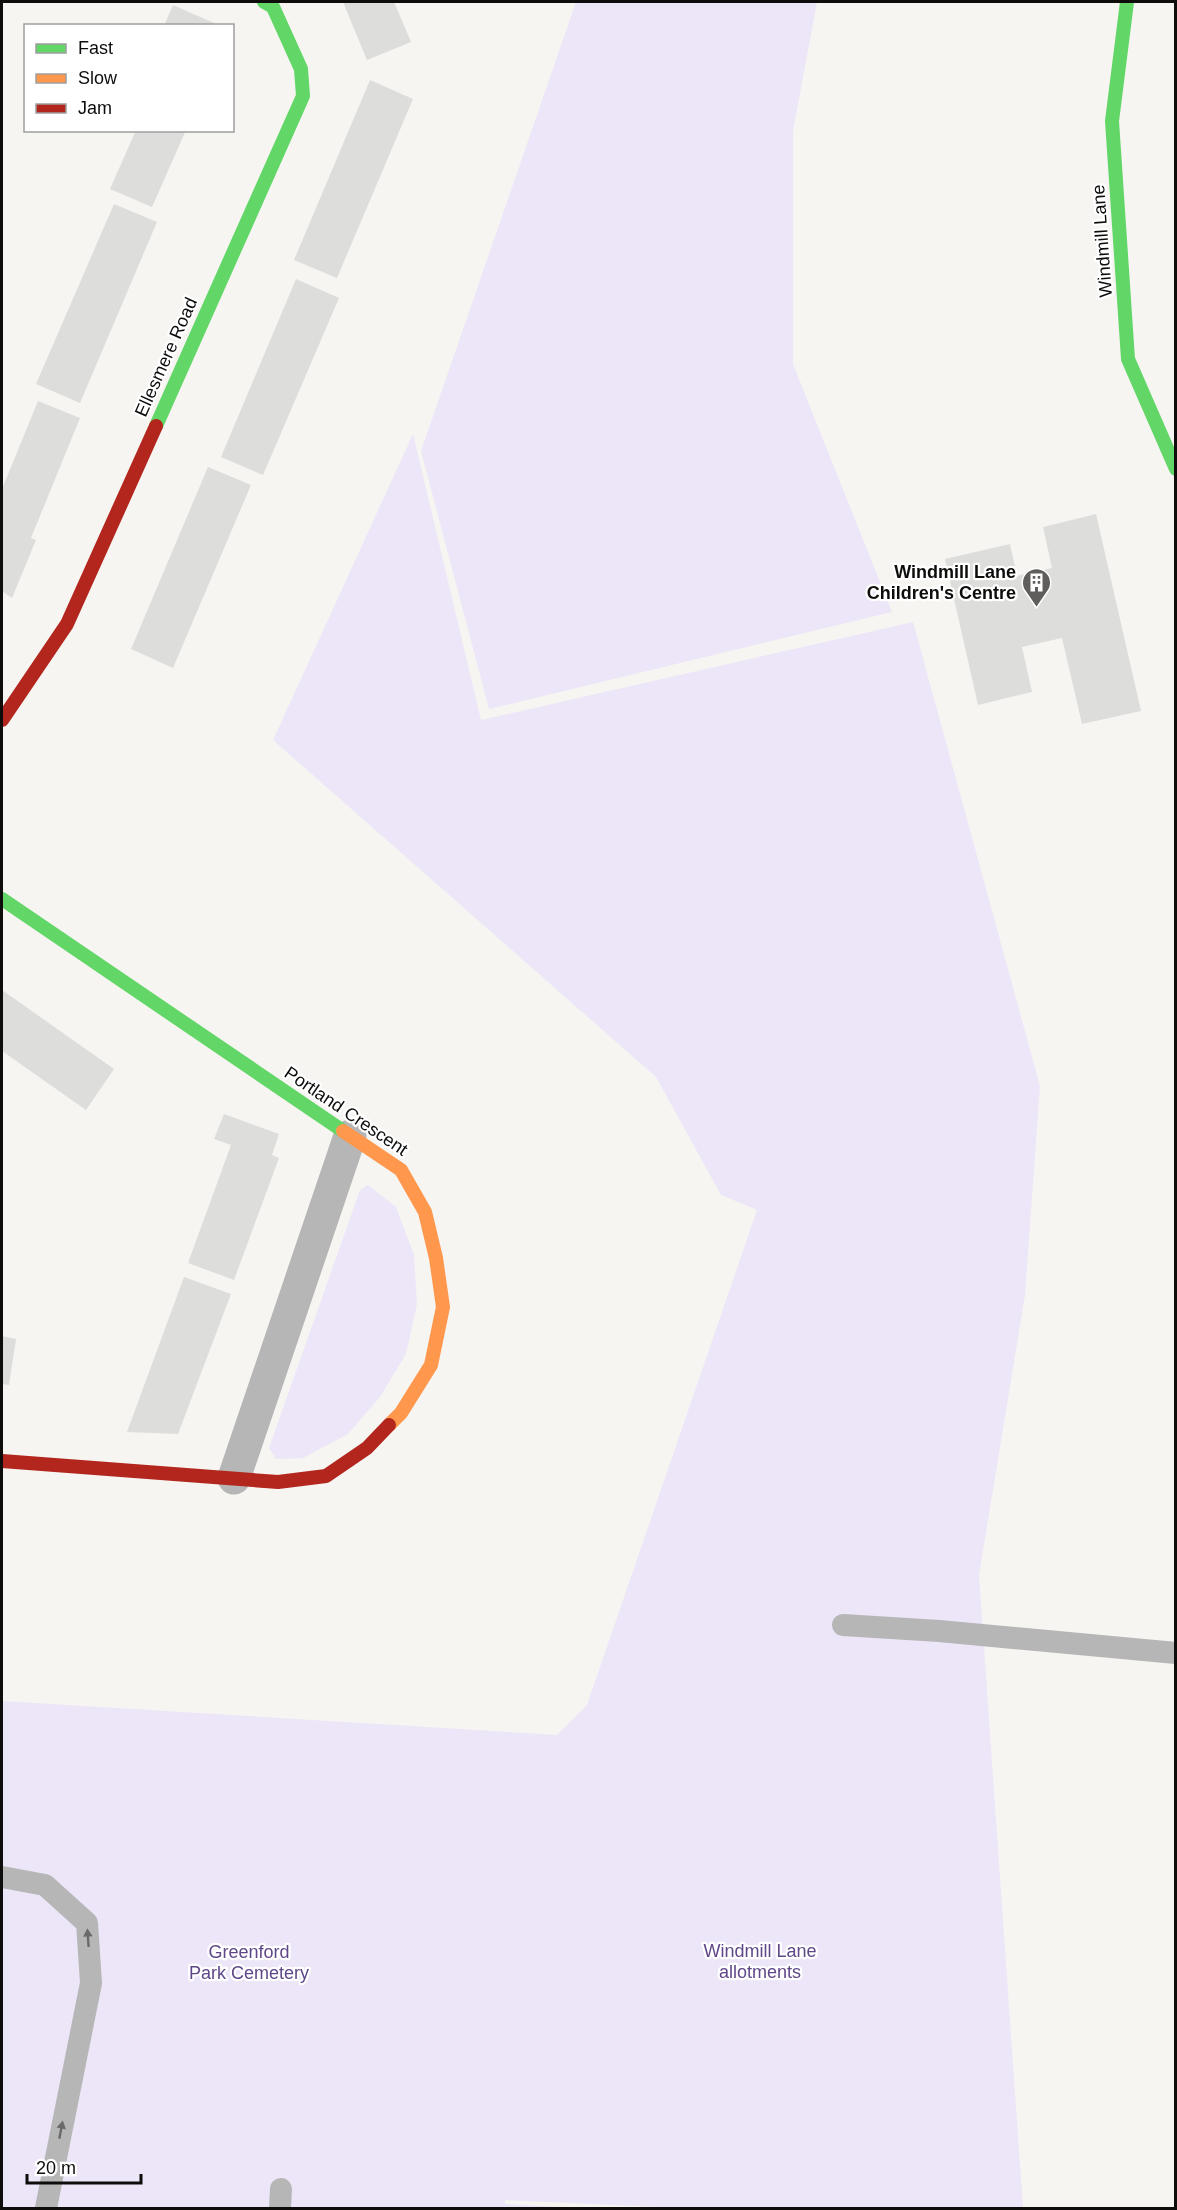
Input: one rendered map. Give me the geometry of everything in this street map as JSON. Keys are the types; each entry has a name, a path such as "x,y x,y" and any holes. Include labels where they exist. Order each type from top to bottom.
{"street":[{"name":"Ellesmere Road","path":"2,720 66,624 303,96 301,69 273,7 264,2"},
{"name":"Windmill Lane","path":"1127,2 1112,121 1128,358 1176,469"},
{"name":"Portland Crescent","path":"2,899 401,1170 425,1212 436,1258 443,1307 431,1365 401,1413 367,1448 326,1476 278,1482 2,1461"},
{"path":"234,1478 350,1136"}],"lane":[{"path":"843,1625 928,1630 1176,1653"},
{"path":"2,1877 45,1885 87,1923 91,1983 46,2208"}],"green space":[{"path":"576,2 817,2 793,131 793,364 892,612 489,709 421,451"},
{"name":"Windmill Lane allotments","path":"413,434 481,720 913,622 1040,1086 1025,1295 979,1575 1023,2208 680,2208 505,2200 505,2204 580,2208 2,2208 2,1701 557,1735 587,1705 757,1210 721,1195 656,1077 273,740"},
{"path":"368,1185 396,1207 414,1255 417,1304 406,1354 380,1397 348,1434 303,1458 276,1459 269,1448 360,1190"}],"building":[{"path":"343,2 394,2 411,42 367,60"},
{"path":"173,5 216,24 165,24"},
{"path":"370,80 413,99 337,278 294,260"},
{"path":"135,132 185,132 152,207 110,189"},
{"path":"114,204 157,222 80,403 36,384"},
{"path":"296,279 339,298 263,475 221,457"},
{"path":"38,401 80,418 31,538 36,540 12,598 2,591 2,489"},
{"path":"208,467 251,485 173,668 131,649"},
{"name":"Windmill Lane Children's Centre","path":"1096,514 1141,711 1082,724 1062,638 1022,647 1032,692 978,705 945,559 1010,544 1017,576 1052,568 1043,527"},
{"path":"2,990 114,1069 86,1110 2,1051"},
{"path":"224,1114 279,1134 272,1155 279,1158 234,1280 188,1263 231,1145 214,1139"},
{"path":"184,1277 231,1294 178,1434 127,1432"},
{"path":"2,1336 16,1339 9,1385 2,1384"}],"traffic: fast":[{"path":"156,426 303,96 301,69 273,7 264,2"},
{"path":"1127,2 1112,121 1128,359 1176,469"},
{"path":"2,899 343,1131"}],"traffic: slow":[{"path":"343,1131 401,1170 425,1212 436,1258 443,1307 431,1365 401,1413 389,1425"}],"traffic: jam":[{"path":"2,720 67,624 156,426"},
{"path":"2,1461 278,1482 326,1476 367,1448 389,1425"}],"place":[{"name":"Windmill Lane Children's Centre","path":"1037,608"}],"park label":[{"name":"Greenford Park Cemetery","path":"249,1962"}]}
